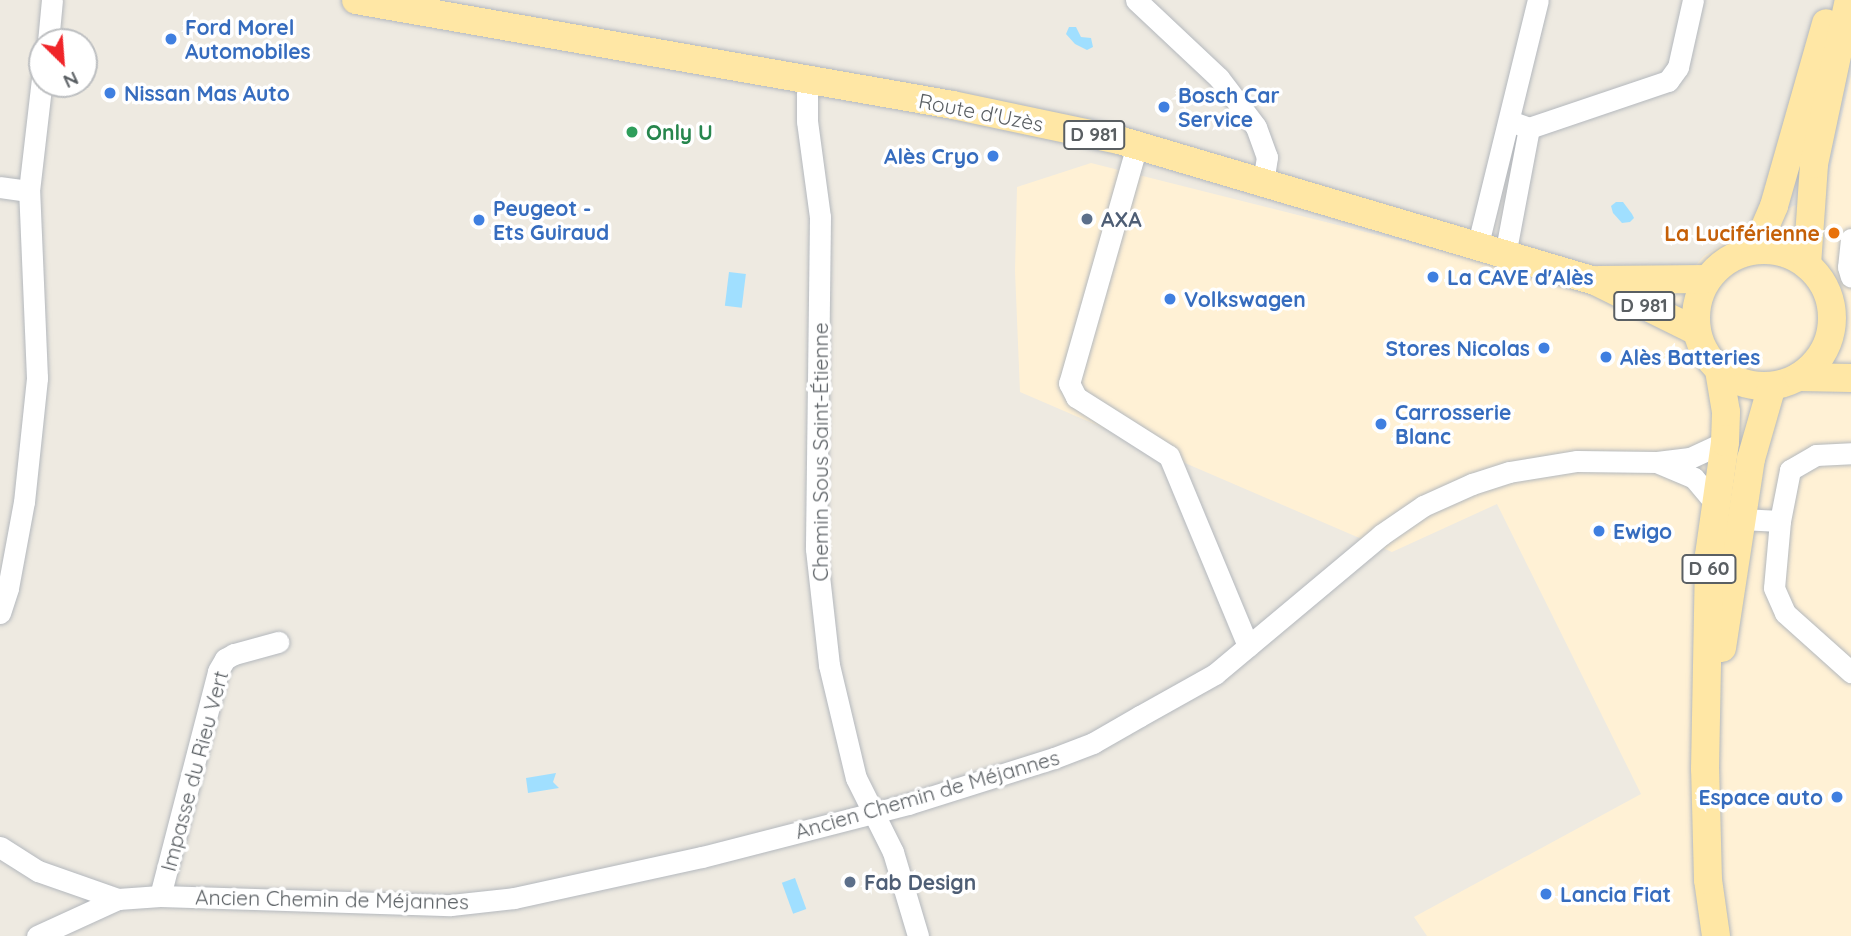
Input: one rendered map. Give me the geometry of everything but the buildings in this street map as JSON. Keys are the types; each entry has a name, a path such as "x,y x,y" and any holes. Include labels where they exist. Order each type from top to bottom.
{"main road":[{"name":"Route d'Uzès","path":"356,0 963,107 1137,145 1592,280 1696,331"},
{"path":"1755,250 1774,206 1832,0"},
{"path":"1807,265 1814,164 1841,88 1849,0"},
{"path":"1799,377 1814,365 1825,349 1831,332 1832,313 1820,278 1807,265 1791,255 1773,250 1755,250 1737,255 1720,265 1707,279 1695,313 1696,331 1704,353 1719,370 1744,383 1772,386 1799,377 1851,378"},
{"name":"Route d'Uzès","path":"1592,280 1707,279"},
{"path":"1832,313 1851,340"},
{"name":"D 60","path":"1716,936 1708,880 1705,769 1709,555 1725,442 1726,412 1719,370"},
{"name":"D 60","path":"1705,769 1751,459 1772,386"}],"street":[{"path":"49,28 52,0"},
{"path":"1136,0 1219,78 1256,127 1267,157 1263,182"},
{"path":"1505,255 1538,0"},
{"path":"1520,124 1668,81 1678,67 1693,0"},
{"name":"Chemin Sous Saint-Étienne","path":"813,80 807,94 807,121 820,217 816,549 829,665 856,778 893,852 918,936"},
{"path":"0,613 8,589 24,502 37,378 29,191 40,98"},
{"path":"1477,248 1520,124"},
{"path":"1137,145 1069,383 1076,397 1169,456 1248,646"},
{"path":"0,187 29,191"},
{"path":"1851,239 1848,267 1851,276"},
{"name":"Ancien Chemin de Méjannes","path":"0,847 38,872 118,898 160,896 451,905 502,899 702,858 874,812 1054,758 1093,743 1215,674 1381,535 1423,506 1472,484 1509,472 1577,461 1657,462 1690,458 1725,442"},
{"path":"1851,453 1816,455 1790,470 1780,521 1774,588 1785,613 1851,672"},
{"name":"Ancien Chemin de Méjannes","path":"1657,462 1694,478 1716,505"},
{"path":"1741,519 1780,521"},
{"name":"Impasse du Rieu Vert","path":"160,896 218,671 225,659 234,654 278,642"},
{"name":"Ancien Chemin de Méjannes","path":"37,936 118,898"}],"shaded area":[{"path":"1851,75 1851,936 1427,936 1414,917 1641,794 1497,504 1392,552 1020,392 1015,271 1017,187 1091,163 1429,248 1664,299 1704,256 1745,229 1825,191"}],"water":[{"path":"1069,27 1076,27 1081,37 1091,38 1093,47 1087,50 1075,44 1066,34"},
{"path":"1616,202 1623,202 1632,214 1634,218 1630,222 1622,223 1613,213 1611,206"},
{"path":"729,272 746,274 742,308 725,306"},
{"path":"556,773 553,782 559,788 528,793 526,778"},
{"path":"795,878 806,909 793,914 782,883"}],"place":[{"name":"Ford Morel Automobiles","path":"171,39"},
{"name":"Nissan Mas Auto","path":"110,93"},
{"name":"Bosch Car Service","path":"1164,107"},
{"name":"Only U","path":"632,132"},
{"name":"Alès Cryo","path":"993,156"},
{"name":"AXA","path":"1087,219"},
{"name":"Peugeot - Ets Guiraud","path":"479,220"},
{"name":"La Luciférienne","path":"1834,233"},
{"name":"La CAVE d'Alès","path":"1433,277"},
{"name":"Volkswagen","path":"1170,299"},
{"name":"Stores Nicolas","path":"1544,348"},
{"name":"Alès Batteries","path":"1606,357"},
{"name":"Carrosserie Blanc","path":"1381,424"},
{"name":"Ewigo","path":"1599,531"},
{"name":"Espace auto","path":"1837,797"},
{"name":"Fab Design","path":"850,882"},
{"name":"Lancia Fiat","path":"1546,894"}]}
